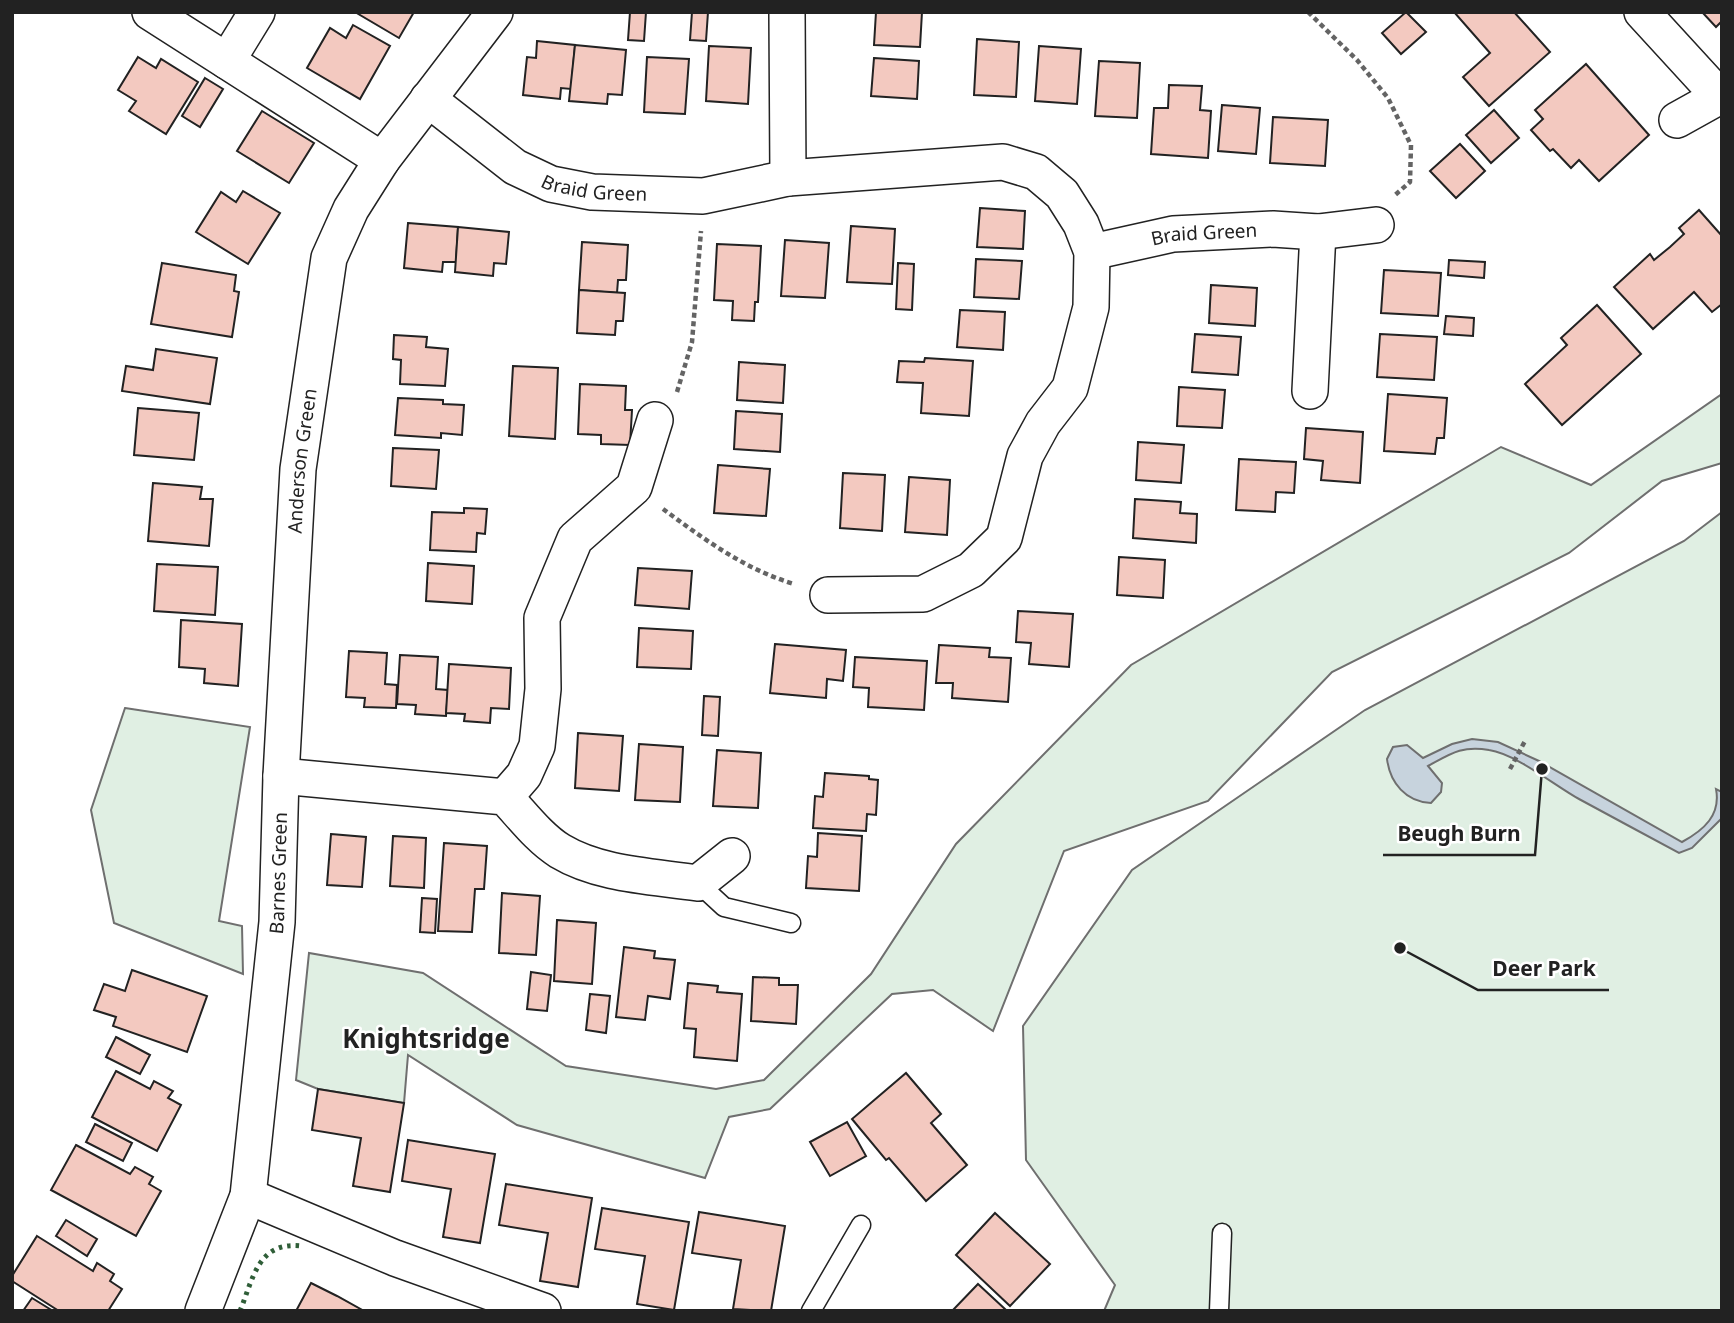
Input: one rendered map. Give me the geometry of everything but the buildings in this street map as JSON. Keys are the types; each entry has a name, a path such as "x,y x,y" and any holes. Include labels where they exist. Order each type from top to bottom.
{"street":[{"path":"150,12 382,160"},
{"path":"227,61 257,12"},
{"name":"Anderson Green","path":"281,776 298,469 328,258 351,209 382,160 495,12"},
{"path":"787,12 788,178"},
{"path":"1642,12 1720,96 1677,120"},
{"name":"Braid Green","path":"428,99 515,167 551,184 592,192 703,196 788,178 1003,162 1035,172 1062,194 1081,225 1091,252 1091,307 1070,388 1043,423 1025,456 1004,538 971,570 923,593 828,595"},
{"name":"Braid Green","path":"1091,252 1172,234 1273,229 1318,232 1376,225"},
{"path":"1310,391 1318,232"},
{"path":"505,797 524,775 537,746 543,689 542,618 546,607 575,539 634,487 655,420"},
{"path":"281,776 505,797 557,850 588,866 698,883 732,856"},
{"name":"Barnes Green","path":"203,1311 248,1196 276,922 281,776"},
{"path":"248,1196 395,1258 543,1311"}],"lane":[{"path":"698,883 724,907 791,923"},
{"path":"811,1311 861,1224"},
{"path":"1219,1311 1222,1233"}],"path":[{"path":"1308,12 1357,60 1388,98 1411,145 1409,182 1391,198 1376,225"},
{"path":"655,420 673,405 692,342 703,196"},
{"path":"634,487 725,554 772,578 828,595"},
{"path":"1510,769 1525,741"}],"green space":[{"path":"1722,394 1722,463 1662,481 1569,553 1332,672 1208,801 1064,851 993,1031 933,990 892,994 770,1109 729,1117 705,1178 517,1125 408,1055 404,1103 318,1089 296,1080 309,953 423,973 566,1066 716,1089 764,1080 871,974 956,844 1131,665 1501,447 1591,485"},
{"path":"1722,512 1722,1311 1104,1311 1115,1285 1026,1160 1023,1026 1132,870 1365,710 1684,541"},
{"path":"125,708 250,727 219,921 242,926 243,974 114,923 91,810"}],"shaded area":[{"path":"1472,739 1498,742 1539,761 1682,842 1709,821 1716,807 1716,789 1722,792 1722,818 1692,848 1679,853 1579,799 1511,757 1489,750 1464,750 1428,766 1442,783 1441,792 1431,803 1407,795 1392,776 1387,759 1393,747 1407,745 1423,758 1452,744"}],"hedge":[{"path":"240,1311 254,1275 266,1256 287,1246 301,1246"}],"place":[{"name":"Beugh Burn","path":"1542,769"},
{"name":"Deer Park","path":"1400,948"}],"district":[{"name":"Knightsridge","path":"426,1039"}]}
